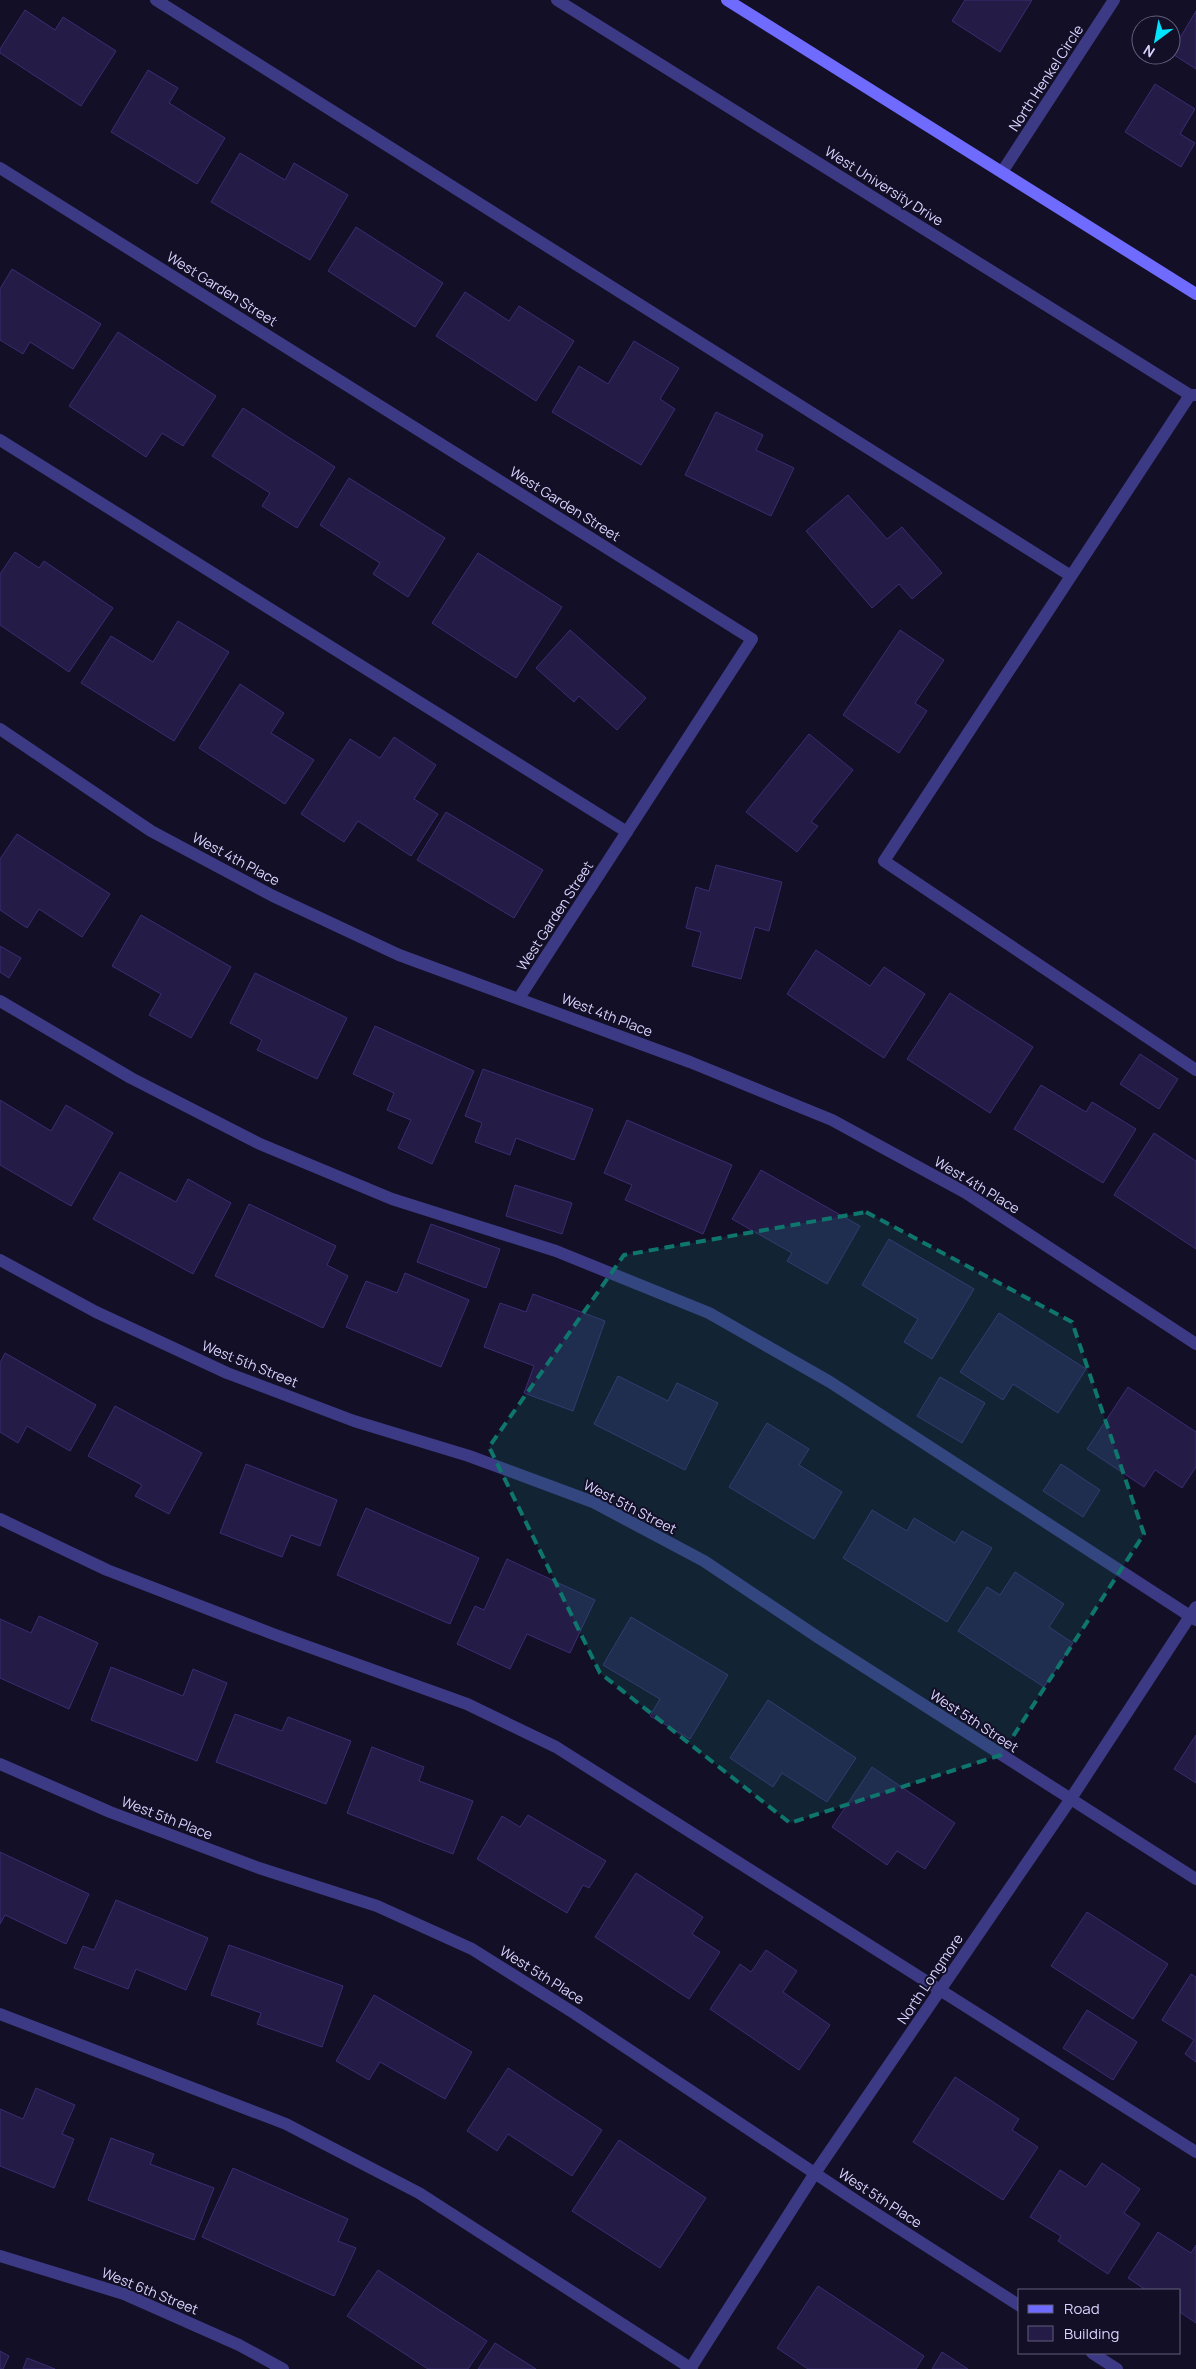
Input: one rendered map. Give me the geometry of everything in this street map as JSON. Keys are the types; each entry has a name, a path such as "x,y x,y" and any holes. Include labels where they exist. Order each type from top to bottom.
{"main road":[{"path":"727,0 1196,294"}],"street":[{"path":"156,0 1071,576"},
{"name":"West University Drive","path":"557,0 1193,395"},
{"name":"North Henkel Circle","path":"1002,172 1114,0"},
{"name":"West Garden Street","path":"0,168 752,639 519,998"},
{"path":"1193,395 1071,576 884,861 1196,1070"},
{"path":"0,440 627,832"},
{"name":"West 4th Place","path":"0,729 151,830 273,896 399,954 690,1062 832,1120 966,1193 1196,1344"},
{"path":"0,1001 131,1078 260,1144 392,1198 556,1252 708,1313 830,1382 1194,1614"},
{"name":"West 5th Street","path":"0,1260 96,1312 227,1373 354,1421 469,1456 593,1502 704,1561 1070,1800 1196,1879"},
{"path":"0,1519 107,1570 273,1634 467,1704 556,1747 1196,2152"},
{"name":"North Longmore","path":"691,2369 815,2173 1070,1800 1194,1614"},
{"name":"West 5th Place","path":"0,1764 110,1812 250,1865 377,1906 472,1949 574,2013 1018,2305"},
{"path":"0,2014 286,2124 419,2193 691,2369"},
{"name":"West 6th Street","path":"0,2256 124,2294 240,2345 283,2369"},
{"path":"1094,2354 1117,2369"}],"highlighted area":[{"path":"866,1212 1072,1322 1144,1534 1001,1755 790,1823 600,1673 489,1447 624,1255"}],"building":[{"path":"965,0 1032,0 1000,52 952,21"},
{"path":"25,10 55,30 63,17 116,51 81,106 0,53 0,49"},
{"path":"1196,11 1196,69 1181,59 1181,36"},
{"path":"148,70 178,88 169,103 225,138 197,184 111,132"},
{"path":"1155,84 1195,109 1180,134 1195,143 1181,167 1125,132"},
{"path":"240,153 285,180 294,163 348,195 310,260 211,202"},
{"path":"356,227 443,283 415,327 328,271"},
{"path":"12,269 101,324 73,369 30,342 23,354 0,340 0,289"},
{"path":"465,292 509,321 519,306 574,341 536,401 436,336"},
{"path":"118,332 216,396 183,446 162,433 146,457 69,406"},
{"path":"634,341 679,368 660,399 675,409 641,465 552,412 579,366 608,384"},
{"path":"243,408 335,467 297,528 262,506 270,493 212,456"},
{"path":"716,412 763,435 756,450 794,468 771,516 685,475"},
{"path":"349,478 445,538 408,597 373,574 380,563 320,525"},
{"path":"848,495 887,539 902,527 942,573 912,599 899,584 872,608 806,531"},
{"path":"15,552 39,568 44,561 113,608 69,672 0,625 0,574"},
{"path":"478,553 562,607 516,678 432,623"},
{"path":"178,621 229,652 174,741 81,683 111,636 153,662"},
{"path":"570,630 646,698 617,730 579,696 574,702 536,668"},
{"path":"900,630 944,660 915,703 927,711 899,753 843,715"},
{"path":"240,684 284,713 271,733 314,760 285,804 199,748"},
{"path":"809,734 853,770 811,822 818,826 797,852 746,812"},
{"path":"394,737 436,765 414,799 438,814 411,856 358,821 344,842 301,814 350,739 380,758"},
{"path":"446,812 543,870 514,918 417,860"},
{"path":"17,834 110,894 82,937 39,909 27,928 0,910 0,859"},
{"path":"716,865 782,882 769,931 755,927 741,979 692,966 701,932 686,928 696,887 709,891"},
{"path":"141,915 231,967 191,1038 149,1015 161,994 112,966"},
{"path":"0,946 21,958 9,978 0,972"},
{"path":"816,950 870,986 884,967 925,994 884,1058 787,994"},
{"path":"255,973 347,1018 317,1079 257,1050 262,1040 230,1023"},
{"path":"950,993 1033,1047 990,1113 907,1059"},
{"path":"375,1026 474,1071 432,1164 398,1148 411,1120 387,1110 394,1093 353,1074"},
{"path":"1140,1054 1178,1079 1159,1109 1120,1084"},
{"path":"483,1069 593,1109 574,1160 516,1138 510,1155 475,1142 482,1123 465,1116"},
{"path":"1041,1085 1086,1112 1092,1102 1136,1129 1103,1183 1014,1129"},
{"path":"0,1100 51,1131 66,1105 113,1133 71,1206 0,1165"},
{"path":"627,1120 732,1165 703,1234 625,1200 632,1185 604,1173"},
{"path":"1154,1133 1196,1161 1196,1249 1114,1195"},
{"path":"761,1170 860,1226 827,1284 787,1261 792,1253 732,1219"},
{"path":"120,1172 176,1202 188,1179 231,1203 193,1274 93,1219"},
{"path":"515,1185 572,1203 562,1234 506,1216"},
{"path":"249,1204 336,1246 327,1265 348,1276 323,1328 215,1276"},
{"path":"431,1224 500,1249 486,1288 417,1262"},
{"path":"889,1239 974,1289 932,1359 904,1342 918,1319 862,1285"},
{"path":"405,1273 469,1300 441,1367 346,1327 366,1281 397,1293"},
{"path":"533,1294 605,1321 573,1411 524,1393 534,1366 484,1347 500,1303 526,1312"},
{"path":"999,1313 1086,1369 1058,1413 1013,1384 1003,1400 960,1372"},
{"path":"5,1353 96,1405 70,1451 27,1426 18,1443 0,1432 0,1363"},
{"path":"618,1376 668,1401 677,1383 718,1403 685,1470 594,1424"},
{"path":"940,1377 985,1403 962,1443 917,1416"},
{"path":"1128,1387 1196,1432 1196,1467 1182,1488 1155,1470 1144,1487 1087,1449"},
{"path":"115,1406 202,1453 169,1514 135,1496 142,1485 88,1456"},
{"path":"767,1423 809,1449 799,1465 842,1492 814,1539 729,1487"},
{"path":"246,1464 337,1500 320,1546 291,1535 282,1557 220,1533"},
{"path":"1061,1464 1100,1490 1083,1517 1043,1491"},
{"path":"366,1508 479,1558 450,1624 337,1575"},
{"path":"872,1510 907,1531 914,1518 955,1543 962,1531 992,1548 947,1622 843,1558"},
{"path":"507,1559 595,1600 570,1653 527,1634 510,1669 457,1644 475,1606 484,1610"},
{"path":"1015,1572 1064,1604 1049,1627 1073,1643 1044,1687 958,1631 987,1587 1000,1595"},
{"path":"39,1616 98,1643 69,1709 0,1678 0,1619 31,1633"},
{"path":"631,1617 728,1675 690,1739 650,1716 660,1699 603,1665"},
{"path":"111,1667 183,1696 193,1669 227,1683 197,1761 91,1720"},
{"path":"768,1700 856,1758 827,1802 782,1773 773,1787 730,1758"},
{"path":"235,1714 282,1731 288,1717 351,1741 326,1804 216,1762"},
{"path":"1196,1735 1196,1783 1174,1769"},
{"path":"372,1747 424,1767 419,1781 473,1801 453,1854 347,1813"},
{"path":"872,1767 955,1823 925,1869 897,1851 887,1865 832,1827"},
{"path":"528,1815 606,1861 589,1888 583,1885 567,1913 477,1859 502,1816 520,1827"},
{"path":"0,1852 89,1894 66,1944 5,1915 0,1924"},
{"path":"636,1873 703,1917 692,1934 720,1952 689,1999 595,1937"},
{"path":"116,1900 208,1938 186,1990 136,1969 128,1989 74,1968 83,1946 94,1950"},
{"path":"1087,1912 1168,1964 1133,2019 1051,1966"},
{"path":"229,1945 343,1986 322,2047 257,2024 261,2013 211,1995"},
{"path":"766,1950 797,1971 783,1992 830,2025 799,2070 710,2009 740,1964 751,1972"},
{"path":"1191,1974 1196,1977 1196,2062 1185,2054 1194,2040 1162,2020"},
{"path":"374,1995 472,2052 445,2099 380,2062 369,2080 336,2061"},
{"path":"1087,2010 1137,2042 1113,2080 1063,2048"},
{"path":"508,2068 602,2130 572,2176 508,2134 497,2151 467,2131"},
{"path":"955,2077 1019,2119 1012,2130 1038,2147 1003,2200 913,2142"},
{"path":"36,2088 75,2105 62,2134 74,2139 54,2188 0,2166 0,2109 23,2119"},
{"path":"111,2138 154,2154 150,2164 214,2188 194,2240 88,2200"},
{"path":"619,2140 706,2198 660,2268 572,2211"},
{"path":"1102,2163 1140,2189 1124,2213 1140,2224 1108,2274 1058,2241 1061,2236 1030,2217 1060,2170 1086,2187"},
{"path":"233,2168 348,2219 338,2241 356,2248 334,2296 202,2237"},
{"path":"1158,2232 1191,2253 1196,2245 1196,2323 1181,2313 1181,2289 1144,2289 1128,2278"},
{"path":"378,2270 487,2341 468,2369 428,2369 347,2316"},
{"path":"818,2286 924,2356 916,2369 808,2369 777,2348"},
{"path":"495,2343 536,2369 478,2369"},
{"path":"0,2351 9,2356 3,2369 0,2369"},
{"path":"942,2352 968,2369 932,2369"},
{"path":"27,2358 55,2369 23,2369"}]}
